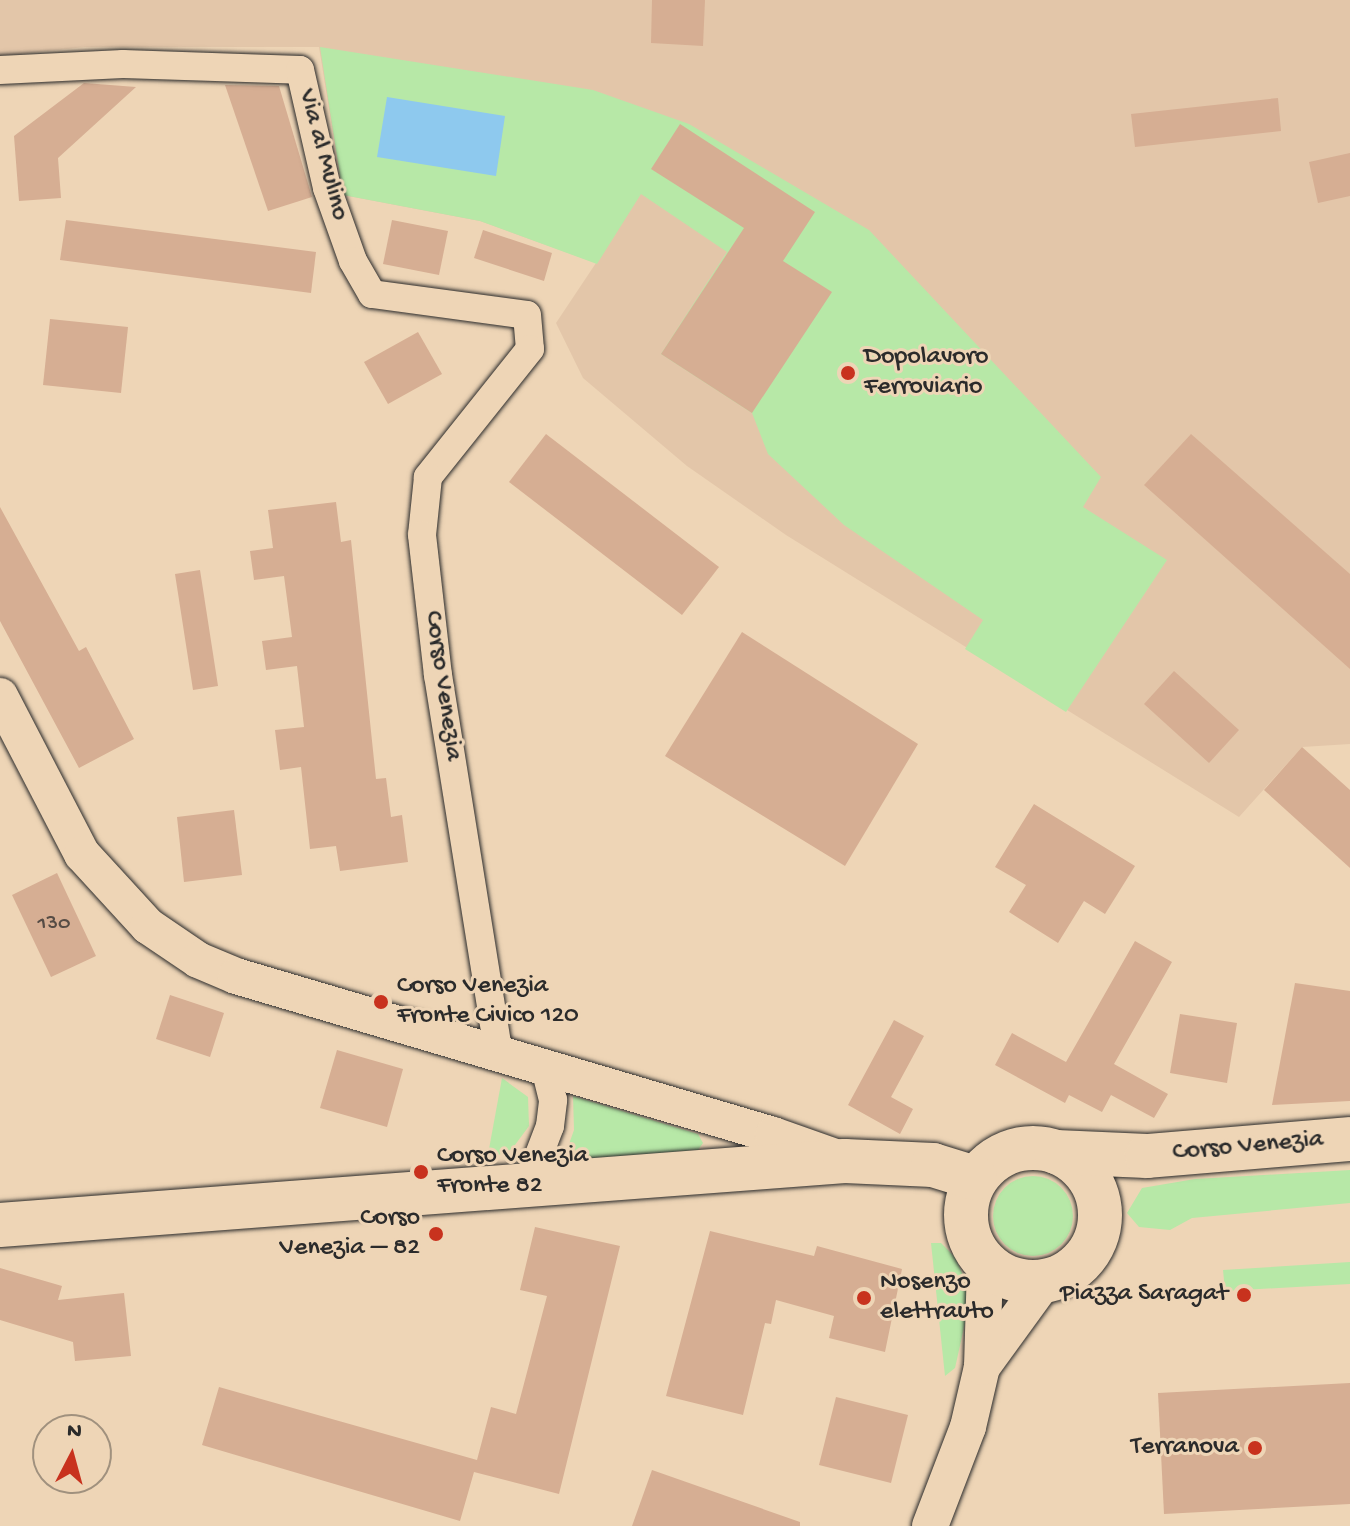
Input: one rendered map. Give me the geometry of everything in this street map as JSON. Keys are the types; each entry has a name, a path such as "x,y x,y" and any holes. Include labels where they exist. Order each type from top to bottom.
{"main road":[{"name":"Corso Venezia","path":"1056,1152 1147,1156 1350,1139"},
{"path":"1011,1151 1056,1152 1083,1171 1099,1200 1101,1222 1090,1252 1069,1272 1043,1283 1005,1277 985,1264 965,1223 966,1199 975,1178 991,1161 1011,1151"},
{"name":"Corso Venezia","path":"1099,1200 1147,1156"},
{"path":"0,1225 845,1161 933,1165 975,1178"}],"street":[{"name":"Via al Mulino","path":"0,70 123,64 300,70 327,188 353,261 372,294 527,315 530,349"},
{"name":"Corso Venezia","path":"499,1055 438,675 422,535 428,477 530,349"},
{"path":"0,696 82,854 148,926 198,960 236,976 845,1161"},
{"path":"527,1186 550,1126 553,1100 545,1069"},
{"path":"930,1526 968,1427 982,1367 985,1264"},
{"path":"982,1367 1043,1283"}],"shaded area":[{"path":"0,0 1350,0 1350,744 1302,747 1239,817 786,535 687,466 583,378 556,323 596,263 480,221 343,195 319,47 85,47 0,56"}],"green space":[{"name":"Dopolavoro Ferroviario","path":"320,47 593,90 689,124 869,230 1101,477 1083,507 1167,560 1066,712 965,649 983,620 844,525 768,454 752,413 661,354 727,252 641,194 597,264 480,221 343,195"},
{"path":"502,1078 528,1097 529,1126 512,1149 487,1160"},
{"path":"573,1096 698,1134 703,1143 698,1150 563,1161 574,1130"},
{"path":"1350,1170 1350,1203 1192,1218 1170,1230 1139,1227 1127,1213 1142,1188 1195,1179"},
{"path":"1033,1176 1048,1179 1061,1188 1070,1201 1073,1216 1070,1231 1061,1244 1048,1253 1033,1256 1018,1253 1005,1244 996,1231 993,1216 996,1201 1005,1188 1018,1179"},
{"path":"931,1243 941,1243 955,1257 967,1284 967,1314 955,1368 945,1376"},
{"path":"1350,1262 1350,1284 1225,1291 1223,1270"}],"water":[{"path":"387,97 505,116 496,176 377,157"}],"building":[{"path":"652,0 705,0 703,46 651,43"},
{"path":"84,83 136,87 58,158 61,198 19,201 14,136"},
{"path":"225,85 279,86 312,197 268,211"},
{"path":"1278,98 1281,131 1135,147 1131,114"},
{"path":"680,124 815,212 783,261 832,292 752,413 661,354 744,228 651,169"},
{"path":"1350,153 1350,196 1318,203 1309,162"},
{"path":"66,220 316,252 311,293 60,260"},
{"path":"392,220 448,231 439,275 383,264"},
{"path":"483,230 552,253 544,281 474,258"},
{"path":"50,319 128,327 121,393 43,385"},
{"path":"418,332 442,374 388,404 364,362"},
{"path":"546,434 719,567 682,615 509,482"},
{"path":"1191,434 1350,574 1350,669 1144,485"},
{"path":"336,502 341,542 351,540 376,779 386,778 391,817 402,815 408,862 340,871 336,846 310,849 301,767 280,770 275,730 304,727 297,666 266,670 262,641 292,637 284,576 254,580 250,551 273,548 268,510"},
{"path":"0,507 79,651 86,647 134,739 79,768 0,621"},
{"path":"200,570 218,686 193,690 175,574"},
{"path":"742,632 918,744 845,866 665,756"},
{"path":"1174,671 1239,730 1209,763 1144,704"},
{"path":"1302,747 1350,790 1350,868 1264,790"},
{"path":"1034,804 1135,866 1105,914 1084,901 1058,943 1009,912 1026,885 995,867"},
{"path":"234,810 242,875 184,882 177,817"},
{"path":"57,873 96,956 51,977 12,895"},
{"path":"1135,941 1172,962 1114,1064 1168,1094 1154,1118 1111,1095 1102,1112 1069,1095 1065,1103 995,1065 1012,1033 1066,1062"},
{"path":"1295,983 1350,991 1350,1101 1272,1105"},
{"path":"170,995 224,1013 210,1057 156,1039"},
{"path":"1180,1014 1237,1023 1227,1083 1170,1073"},
{"path":"894,1020 924,1036 891,1097 913,1109 900,1134 848,1105"},
{"path":"337,1050 403,1069 387,1127 320,1108"},
{"path":"535,1227 620,1246 559,1494 474,1472 460,1521 202,1445 219,1387 477,1460 491,1407 516,1414 547,1296 520,1290"},
{"path":"710,1231 814,1256 817,1246 902,1269 885,1352 829,1338 834,1316 776,1300 771,1324 765,1323 743,1415 666,1396"},
{"path":"0,1268 62,1286 58,1300 124,1293 131,1356 75,1361 73,1342 0,1320"},
{"name":"Terranova","path":"1350,1383 1350,1504 1164,1514 1158,1393"},
{"path":"836,1397 908,1415 891,1483 819,1465"},
{"path":"652,1470 800,1522 800,1526 632,1526"}],"place":[{"name":"Dopolavoro Ferroviario","path":"848,373"},
{"name":"Corso Venezia Fronte Civico 120","path":"381,1002"},
{"name":"Corso Venezia Fronte 82","path":"421,1172"},
{"name":"Corso Venezia – 82","path":"436,1234"},
{"name":"Piazza Saragat","path":"1244,1295"},
{"name":"Nosenzo elettrauto","path":"864,1298"},
{"name":"Terranova","path":"1255,1448"}]}
